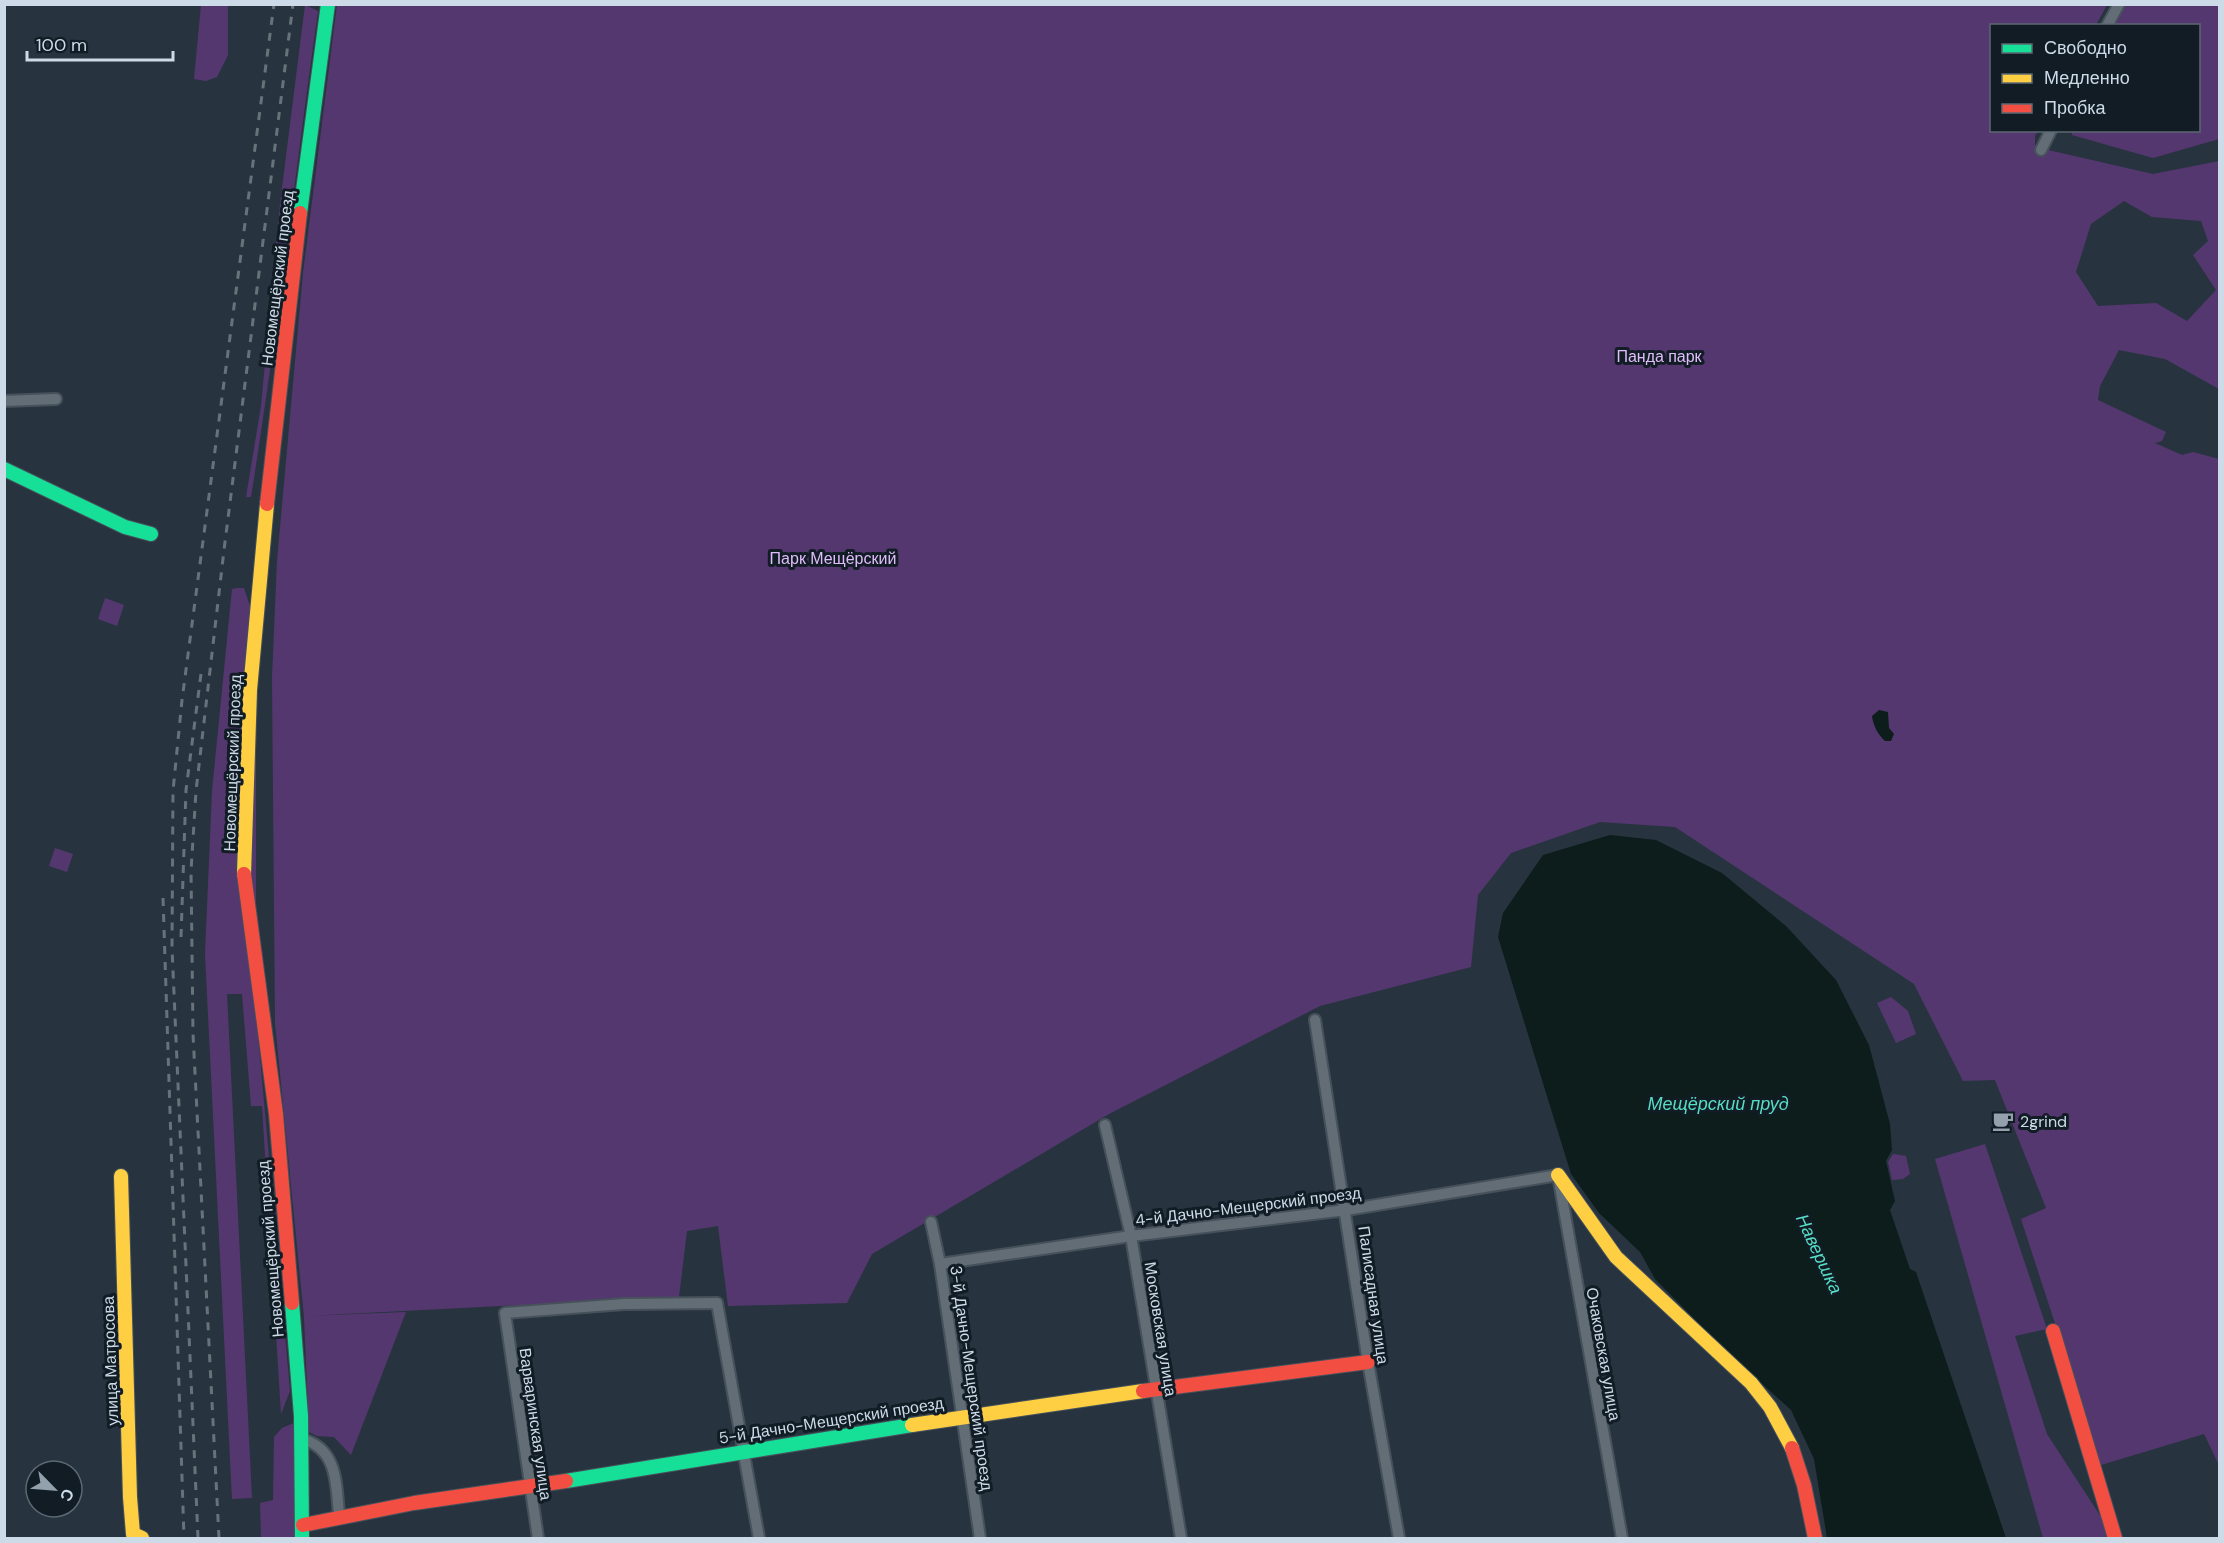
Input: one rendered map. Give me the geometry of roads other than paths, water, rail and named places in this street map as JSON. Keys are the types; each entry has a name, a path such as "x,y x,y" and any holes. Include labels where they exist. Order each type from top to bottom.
{"street":[{"name":"Новомещёрский проезд","path":"302,1532 302,1440 276,1114 244,878 245,796 250,690 276,414 320,50 328,4"},
{"path":"2109,24 2119,4"},
{"path":"2041,150 2050,132"},
{"path":"4,401 56,399"},
{"path":"4,469 125,527 151,534"},
{"name":"Палисадная улица","path":"1315,1020 1368,1362 1399,1539"},
{"name":"Московская улица","path":"1105,1125 1131,1236 1181,1539"},
{"path":"1558,1175 1615,1256 1737,1369 1760,1395 1786,1433 1800,1470 1815,1539"},
{"name":"4-й Дачно-Мещерский проезд","path":"940,1264 1131,1236 1346,1210 1558,1175"},
{"name":"Очаковская улица","path":"1558,1175 1622,1539"},
{"name":"улица Матросова","path":"121,1176 130,1497 133,1534 142,1539"},
{"name":"3-й Дачно-Мещерский проезд","path":"931,1222 940,1264 980,1539"},
{"name":"Варваринская улица","path":"538,1539 505,1313 624,1304 717,1304 744,1450"},
{"path":"2053,1331 2115,1539"},
{"name":"5-й Дачно-Мещерский проезд","path":"302,1532 339,1515 529,1487 744,1450 1156,1388 1368,1362"},
{"path":"302,1440 323,1448 330,1458 336,1477 339,1515"},
{"path":"744,1450 759,1539"}],"water":[{"path":"1879,710 1888,712 1889,728 1894,734 1891,741 1885,741 1875,726 1872,716"},
{"name":"Мещёрский пруд","path":"1610,835 1656,840 1722,873 1786,926 1836,980 1869,1045 1890,1124 1892,1150 1886,1161 1895,1201 1890,1210 1910,1269 1916,1272 2006,1538 1827,1538 1814,1459 1791,1410 1729,1354 1655,1279 1640,1252 1599,1213 1571,1174 1498,937 1503,913 1543,855"}],"railway":[{"path":"198,1538 172,948 173,791 182,700 274,4"},
{"path":"219,1538 193,1034 191,871 196,791 224,550 293,4"},
{"path":"181,937 186,790 201,674"},
{"path":"163,898 184,1538"}],"place":[{"name":"2grind","path":"2003,1121"}],"park label":[{"name":"Панда парк","path":"1659,356"},
{"name":"Парк Мещёрский","path":"833,558"}],"water label":[{"name":"Навершка","path":"1819,1254"}]}
